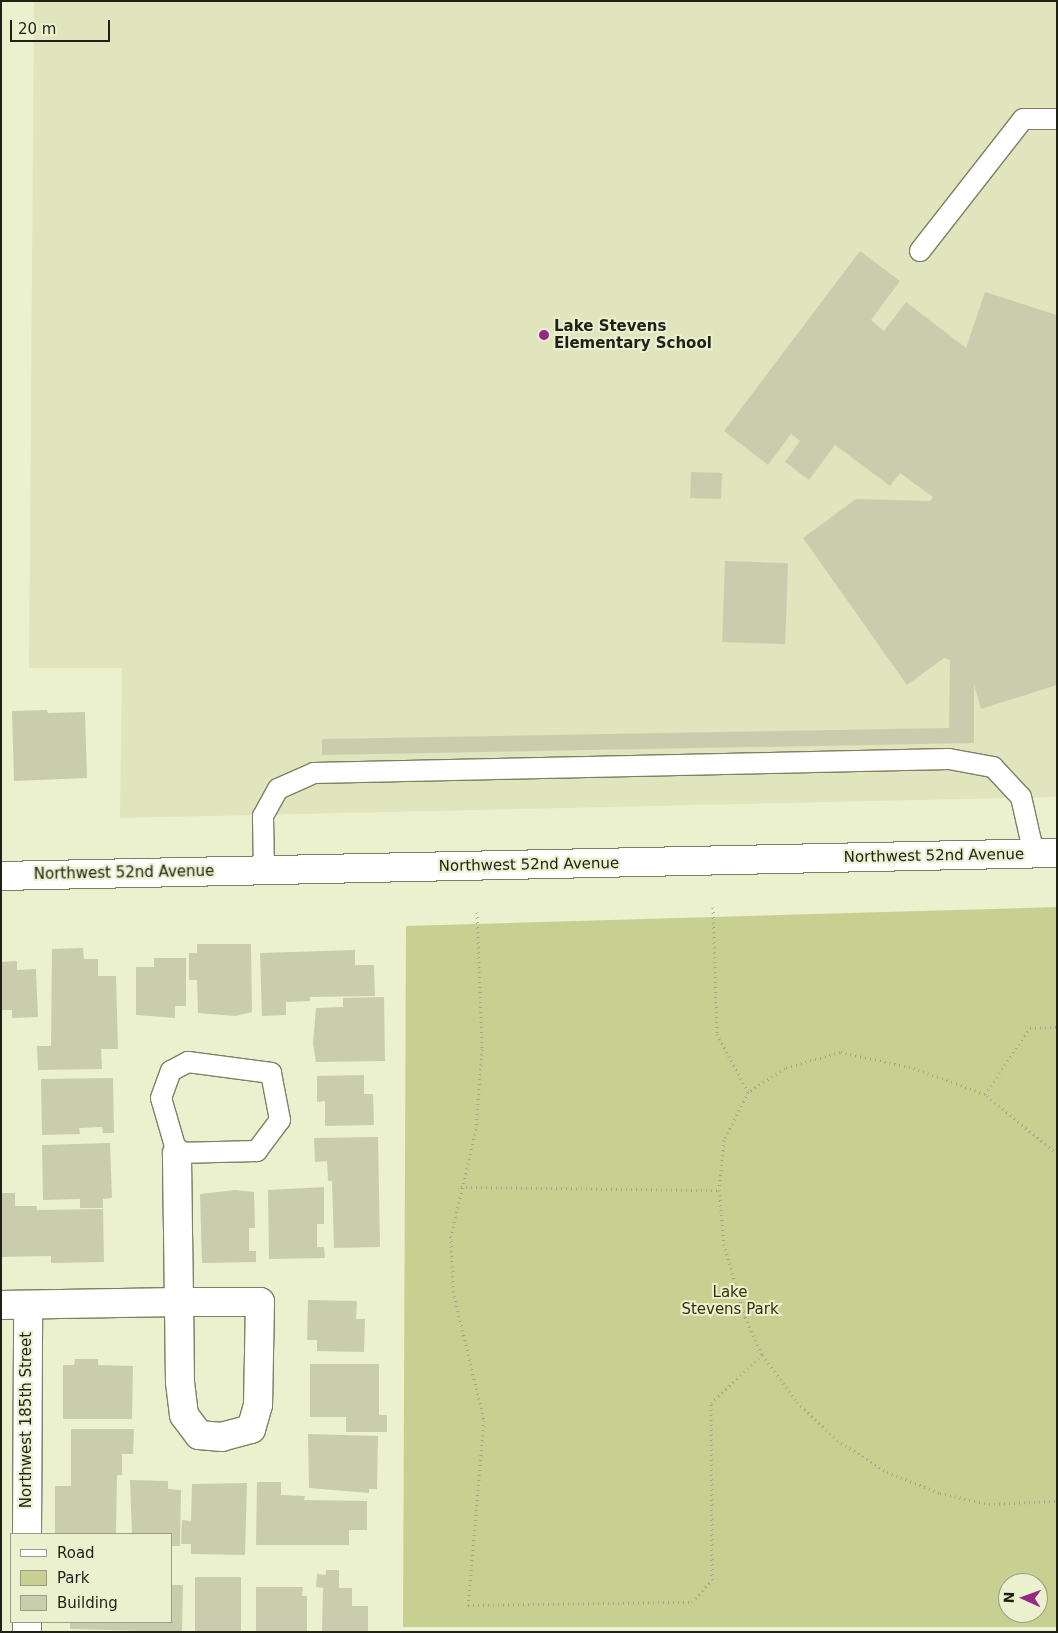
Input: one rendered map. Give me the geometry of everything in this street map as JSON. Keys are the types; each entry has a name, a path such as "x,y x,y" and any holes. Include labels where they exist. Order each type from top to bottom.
{"street":[{"name":"Northwest 52nd Avenue","path":"1,876 1045,853"},
{"path":"14,1305 179,1302 260,1302 258,1405 251,1430 222,1438 199,1435 184,1415 179,1302 177,1153"},
{"name":"Northwest 185th Street","path":"14,1305 27,1533"}],"lane":[{"path":"920,251 1023,119 1057,119"},
{"path":"264,870 264,816 278,789 314,773 929,760 993,767 1021,797 1045,853"},
{"path":"188,1062 271,1073 280,1120 257,1151 177,1153 162,1098 171,1071 188,1062"}],"path":[{"path":"713,907 717,1034 748,1092"},
{"path":"477,912 482,1049 476,1129 451,1236 453,1291 484,1420 468,1605 692,1602 712,1580 711,1403 762,1356"},
{"path":"985,1094 1030,1028 1057,1027"},
{"path":"1057,1154 985,1094 910,1067 840,1052 785,1068 748,1092 724,1140 719,1190 724,1244 745,1317 762,1356 797,1402 830,1434 886,1472 940,1493 989,1504 1057,1501"},
{"path":"461,1187 719,1190"}],"shaded area":[{"name":"Lake Stevens Elementary School","path":"34,1 1057,1 1057,797 120,818 122,668 29,668"}],"green space":[{"name":"Lake Stevens Park","path":"1057,907 1057,1627 403,1627 406,926"}],"building":[{"path":"860,251 900,281 871,320 884,331 906,302 966,348 985,292 1057,315 1057,685 981,709 974,684 974,743 322,755 322,739 949,728 950,660 944,658 907,685 803,538 856,499 930,501 933,497 900,473 890,486 835,445 809,480 785,462 800,441 791,434 768,465 724,431"},
{"path":"691,472 722,473 721,499 690,498"},
{"path":"725,561 788,563 785,644 722,642"},
{"path":"47,710 48,713 85,712 87,778 14,781 12,711"},
{"path":"197,944 251,944 252,1012 235,1016 198,1013 197,980 189,980 189,953 197,953"},
{"path":"83,948 84,959 98,959 98,976 116,976 118,1049 101,1049 102,1069 38,1070 37,1046 51,1046 52,949"},
{"path":"355,950 355,965 374,965 375,996 310,997 310,1001 286,1002 286,1015 262,1016 260,953"},
{"path":"154,958 186,958 186,1006 175,1006 175,1018 136,1015 136,967 154,967"},
{"path":"17,961 17,970 36,969 38,1017 12,1018 12,1010 1,1010 1,962"},
{"path":"384,997 385,1061 316,1062 313,1044 316,1008 343,1007 343,998"},
{"path":"364,1075 364,1094 373,1094 374,1125 325,1126 325,1101 317,1102 317,1076"},
{"path":"113,1078 114,1133 103,1133 102,1127 79,1128 80,1134 42,1135 41,1079"},
{"path":"378,1137 380,1247 334,1248 332,1181 328,1181 327,1161 315,1162 314,1138"},
{"path":"110,1143 112,1198 103,1199 103,1208 80,1208 80,1199 43,1200 42,1145"},
{"path":"324,1187 324,1224 317,1224 317,1247 324,1247 325,1258 269,1259 268,1190"},
{"path":"235,1190 254,1192 255,1228 249,1228 249,1251 256,1251 256,1262 202,1263 200,1194"},
{"path":"1,1193 15,1193 15,1206 37,1206 37,1210 103,1209 104,1262 51,1263 51,1256 1,1257"},
{"path":"308,1300 357,1301 356,1319 365,1319 364,1352 317,1351 317,1340 307,1340"},
{"path":"75,1359 98,1359 98,1365 133,1366 132,1419 63,1419 63,1365 74,1365"},
{"path":"310,1364 379,1364 379,1415 387,1415 387,1432 346,1432 346,1417 310,1417"},
{"path":"71,1429 134,1429 133,1454 122,1454 122,1475 117,1475 116,1533 55,1533 55,1486 71,1486"},
{"path":"308,1434 378,1436 377,1489 369,1489 369,1493 309,1488"},
{"path":"130,1480 168,1481 168,1489 181,1490 180,1546 172,1546 172,1533 132,1533"},
{"path":"257,1482 281,1482 281,1495 305,1496 304,1500 367,1501 367,1530 349,1530 349,1545 256,1545"},
{"path":"247,1483 245,1555 191,1554 191,1544 181,1544 182,1520 191,1521 192,1484"},
{"path":"326,1570 339,1570 339,1588 352,1588 352,1606 368,1606 368,1632 322,1632 323,1588 316,1587 317,1574 326,1575"},
{"path":"195,1577 241,1577 241,1632 195,1632"},
{"path":"172,1585 183,1585 182,1632 70,1629 70,1623 172,1623"},
{"path":"256,1587 303,1587 302,1596 307,1596 307,1632 256,1632"}],"place":[{"name":"Lake Stevens Elementary School","path":"544,335"}]}
